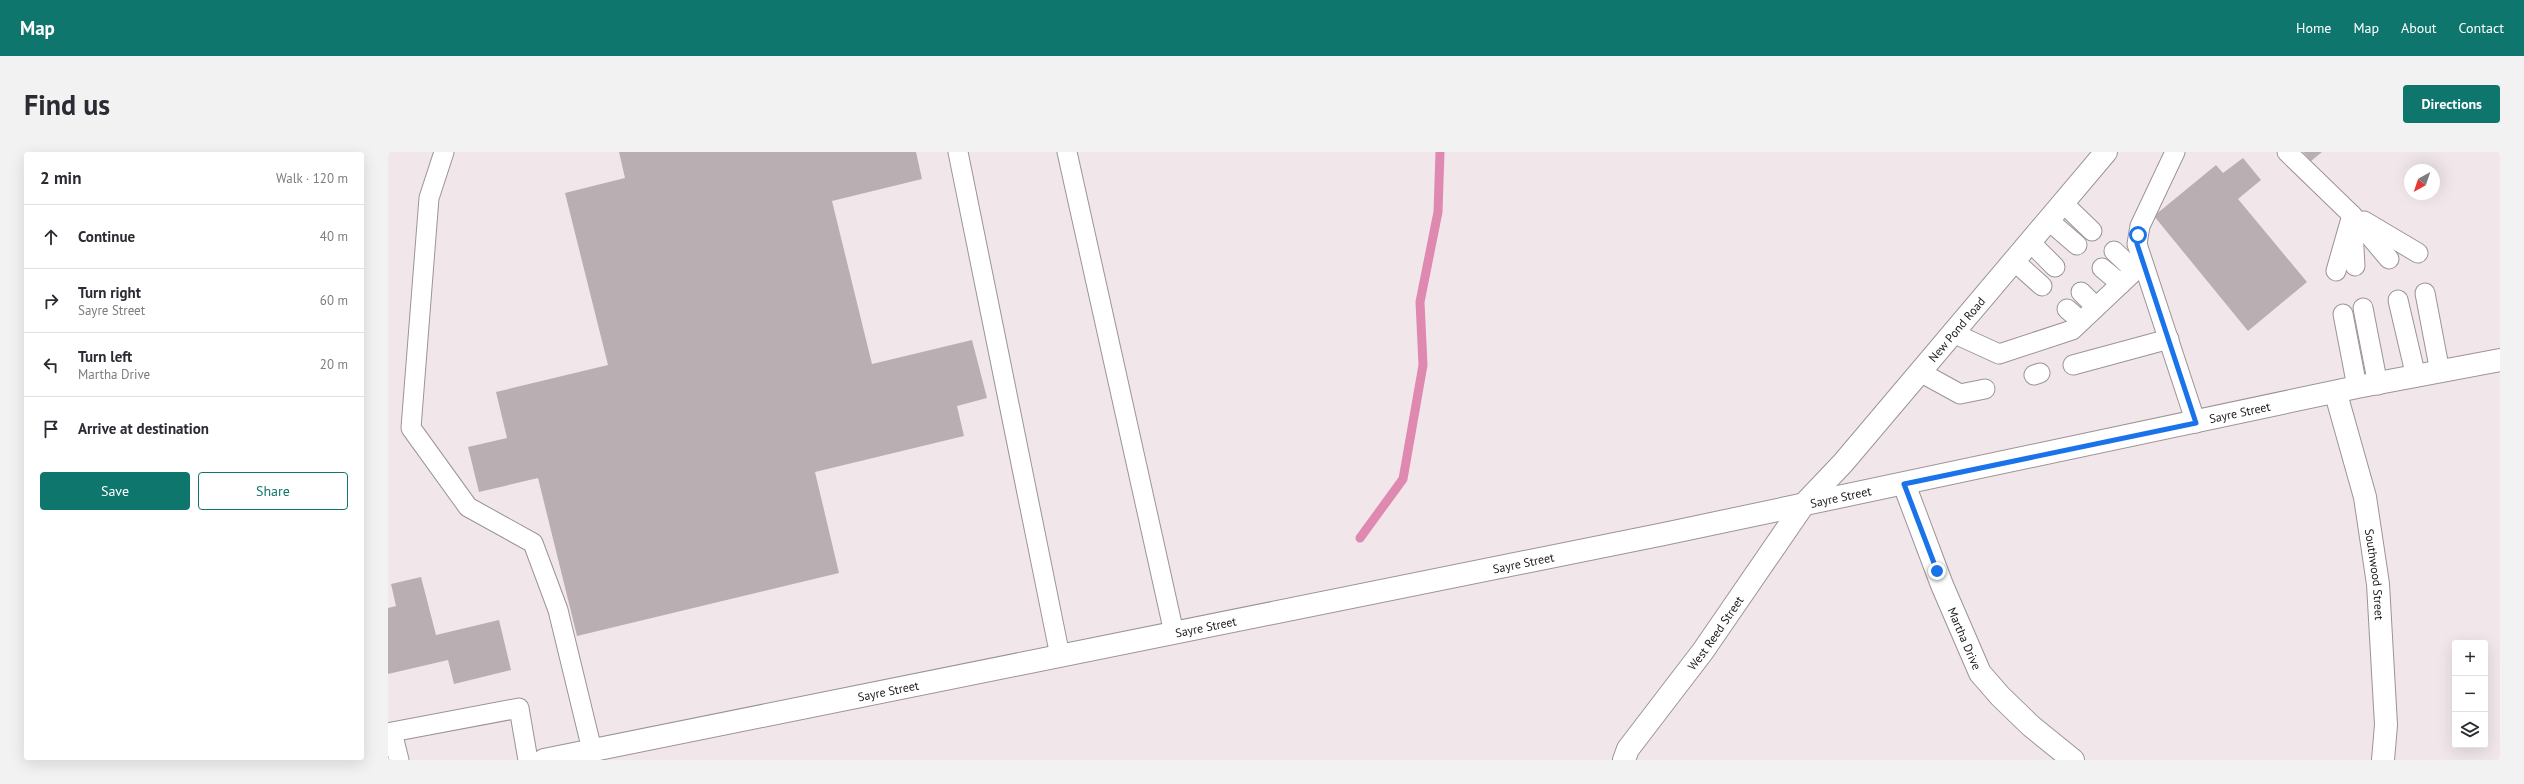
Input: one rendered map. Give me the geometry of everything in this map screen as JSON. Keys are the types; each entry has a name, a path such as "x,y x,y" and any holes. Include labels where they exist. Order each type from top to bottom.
{"main road":[{"name":"New Pond Road","path":"1804,504 1843,463 2106,152"},
{"name":"Sayre Street","path":"544,760 1904,484 2336,394 2367,386 2500,360"},
{"name":"Southwood Street","path":"2336,394 2365,497 2378,584 2386,725 2383,760"},
{"name":"Martha Drive","path":"1904,484 1942,585 1980,672 2000,696 2031,726 2073,760"},
{"name":"West Reed Street","path":"1624,760 1628,749 1703,651 1804,504"}],"lane":[{"path":"444,152 428,198 411,428 468,507 533,543 558,610 592,750"},
{"path":"958,152 1060,656"},
{"path":"1067,152 1174,632"},
{"path":"2175,152 2140,226 2137,244 2139,267 2169,339 2196,423"},
{"path":"2286,152 2352,215 2389,259"},
{"path":"2063,203 2092,231"},
{"path":"2352,215 2418,253"},
{"path":"2352,215 2355,266"},
{"path":"2336,271 2352,215"},
{"path":"2048,220 2077,246"},
{"path":"2030,242 2055,267"},
{"path":"2114,251 2139,267"},
{"path":"2014,261 2042,286"},
{"path":"1953,333 1999,354 2072,330 2139,267"},
{"path":"2102,268 2121,284"},
{"path":"2081,292 2096,307"},
{"path":"2425,293 2440,372"},
{"path":"2398,300 2416,377"},
{"path":"2363,308 2367,386"},
{"path":"2068,309 2081,321"},
{"path":"2343,314 2367,386"},
{"path":"2073,365 2169,339"},
{"path":"1920,372 1960,394 1985,389"},
{"path":"400,760 392,732 519,708 528,760"}],"building":[{"path":"619,152 916,152 922,179 832,201 872,364 972,340 987,398 957,406 964,436 815,472 839,573 577,636 538,478 479,492 468,447 507,438 496,392 608,365 565,193 625,178"},
{"path":"2303,152 2322,152 2311,161"},
{"path":"2243,158 2261,180 2238,199 2307,282 2248,331 2154,216 2216,165 2223,173"},
{"path":"421,577 436,635 499,620 511,670 454,684 448,660 388,674 388,608 396,606 391,584"}],"waterway":[{"path":"1360,538 1403,479 1423,365 1420,302 1438,212 1440,152"}],"route":[{"path":"1937,571 1904,484 2196,423 2137,244 2138,235"}]}
